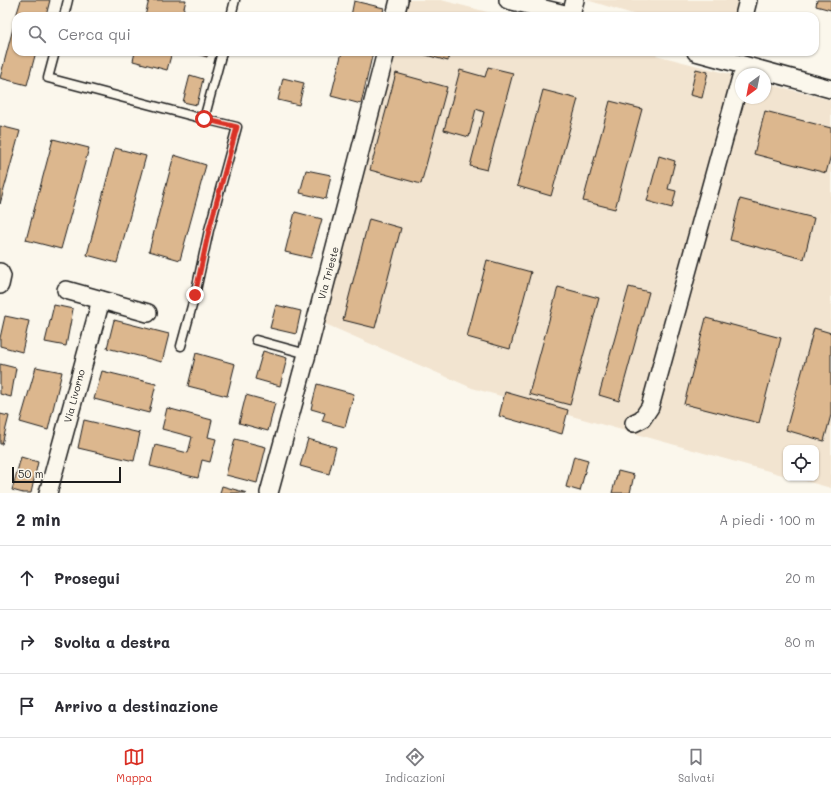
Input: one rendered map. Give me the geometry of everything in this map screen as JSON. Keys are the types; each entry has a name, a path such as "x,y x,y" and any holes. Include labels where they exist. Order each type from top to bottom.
{"street":[{"path":"396,12 399,0"},
{"path":"511,0 557,12"},
{"path":"573,12 575,0"},
{"path":"745,12 748,0"},
{"name":"Via Trieste","path":"269,493 385,56"},
{"path":"708,56 738,66 831,89"},
{"path":"634,423 642,418 650,407 738,66"},
{"path":"0,272 2,276 0,285"},
{"path":"66,290 148,313"},
{"name":"Via Livorno","path":"48,493 101,300"}],"lane":[{"path":"65,12 68,0"},
{"path":"232,12 235,0"},
{"path":"54,56 48,78 237,127 209,230 195,295 181,346"},
{"path":"204,119 221,56"},
{"path":"256,340 307,354"}],"shaded area":[{"path":"407,0 441,0 488,12 404,12"},
{"path":"587,0 740,0 737,12 626,12"},
{"path":"392,56 660,56 735,75 735,104 771,104 771,85 831,100 831,488 805,481 819,481 819,445 783,445 783,475 472,388 323,323"}],"building":[{"path":"21,0 50,0 47,12 17,12"},
{"path":"149,0 186,0 183,12 146,12"},
{"path":"817,0 831,0 831,10 816,6"},
{"path":"354,1 384,8 383,12 352,12"},
{"path":"12,32 12,56 35,56 27,85 0,78"},
{"path":"134,56 171,56 167,70 133,61"},
{"path":"341,56 372,56 361,104 331,96"},
{"path":"430,56 449,56 448,61"},
{"path":"488,67 513,73 487,170 470,166 484,112 476,109 469,137 444,130 460,70 485,77"},
{"path":"696,69 708,72 702,98 690,95"},
{"path":"396,73 447,87 421,184 370,170"},
{"path":"190,75 203,79 197,105 183,102"},
{"path":"283,78 304,83 299,105 278,100"},
{"path":"543,90 578,99 551,196 517,186"},
{"path":"610,101 642,109 615,209 583,201"},
{"path":"765,111 831,128 831,155 826,173 754,154"},
{"path":"0,126 20,131 0,204"},
{"path":"53,139 89,148 61,249 26,240"},
{"path":"115,148 146,156 117,263 87,255"},
{"path":"174,155 206,165 180,260 149,251"},
{"path":"659,156 675,161 668,189 676,191 672,208 647,201"},
{"path":"306,170 331,175 326,199 300,193"},
{"path":"740,199 814,218 804,259 730,240"},
{"path":"295,212 322,219 311,258 285,252"},
{"path":"369,219 401,228 375,328 343,320"},
{"path":"487,260 531,272 510,349 467,337"},
{"path":"558,287 599,298 570,405 529,394"},
{"path":"629,287 649,292 619,401 599,395"},
{"path":"54,305 73,309 66,346 45,342"},
{"path":"276,305 301,311 296,334 270,328"},
{"path":"5,316 29,321 22,352 0,346 0,338"},
{"path":"706,318 781,338 759,423 684,404"},
{"path":"114,320 169,334 162,362 107,348"},
{"path":"814,328 831,333 831,415 824,441 786,430"},
{"path":"263,351 287,358 280,386 255,379"},
{"path":"196,353 235,364 227,396 188,386"},
{"path":"0,364 16,368 11,397 0,394"},
{"path":"36,367 62,372 48,430 20,422"},
{"path":"102,371 156,384 149,413 94,399"},
{"path":"317,384 354,394 345,427 322,421 325,413 311,409"},
{"path":"505,392 568,410 562,434 499,416"},
{"path":"246,395 275,403 268,431 239,423"},
{"path":"167,408 212,420 208,437 216,439 210,462 202,460 198,478 150,466 155,445 188,453 192,437 162,429"},
{"path":"0,414 9,416 2,444 0,444"},
{"path":"84,420 140,433 134,461 78,448"},
{"path":"235,439 266,447 257,483 226,475"},
{"path":"308,439 336,447 329,474 300,466"},
{"path":"574,456 588,460 580,491 566,487"},
{"path":"21,457 38,462 31,493 23,493 12,490"},
{"path":"618,471 634,475 630,493 612,493"},
{"path":"222,486 247,493 220,493"}],"route":[{"path":"195,295 204,248 237,127 204,119"}]}
